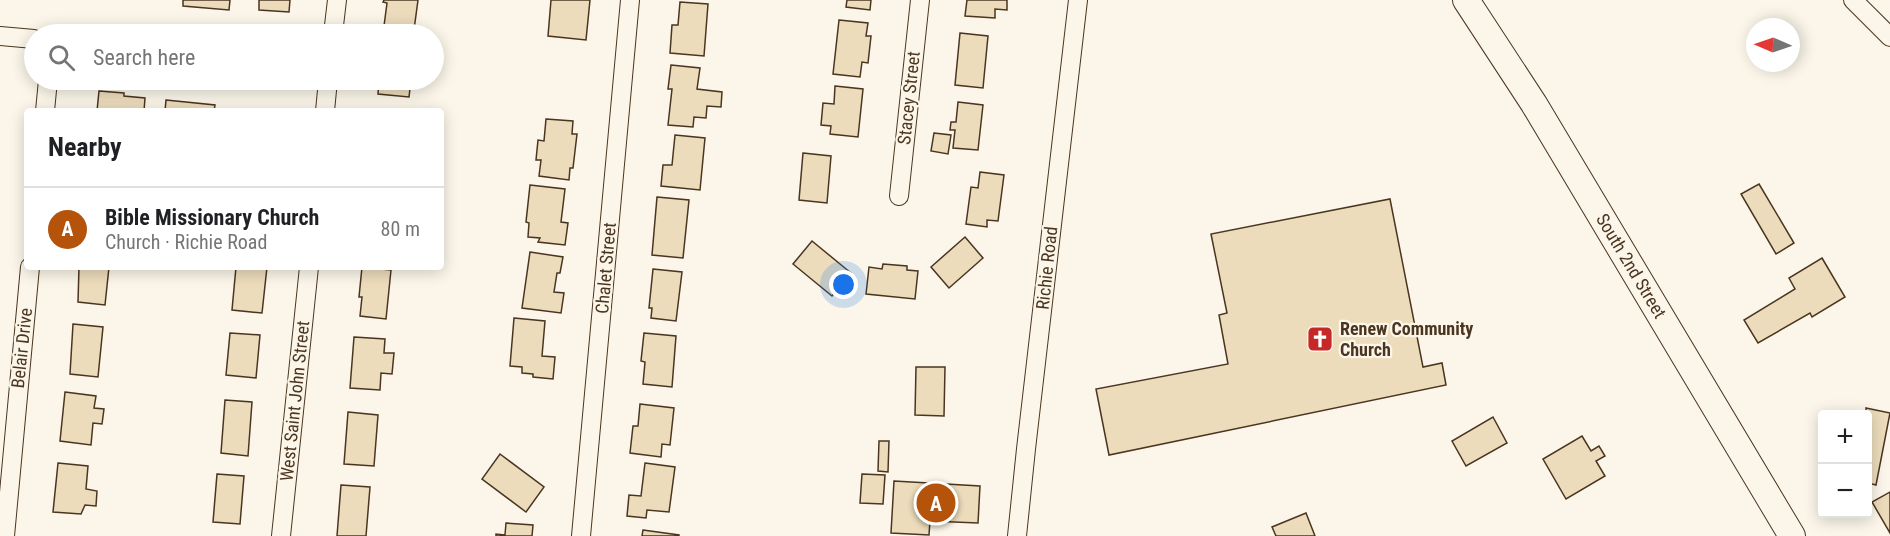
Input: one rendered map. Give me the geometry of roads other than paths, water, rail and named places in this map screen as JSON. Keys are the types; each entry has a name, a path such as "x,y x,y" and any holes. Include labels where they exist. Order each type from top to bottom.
{"main road":[{"name":"South 2nd Street","path":"1466,0 1534,104 1792,536"}],"street":[{"path":"334,24 337,0"},
{"name":"Chalet Street","path":"581,536 630,0"},
{"name":"Stacey Street","path":"899,196 920,0"},
{"name":"Richie Road","path":"1017,536 1078,0"},
{"path":"1853,0 1890,37"},
{"path":"0,36 24,38"},
{"path":"45,108 47,90"},
{"path":"325,108 327,90"},
{"name":"Belair Drive","path":"5,536 8,394 29,270"},
{"name":"West Saint John Street","path":"281,536 309,270"}],"place":[{"name":"Renew Community Church","path":"1320,339"},
{"name":"Bible Missionary Church","path":"936,503"}]}
